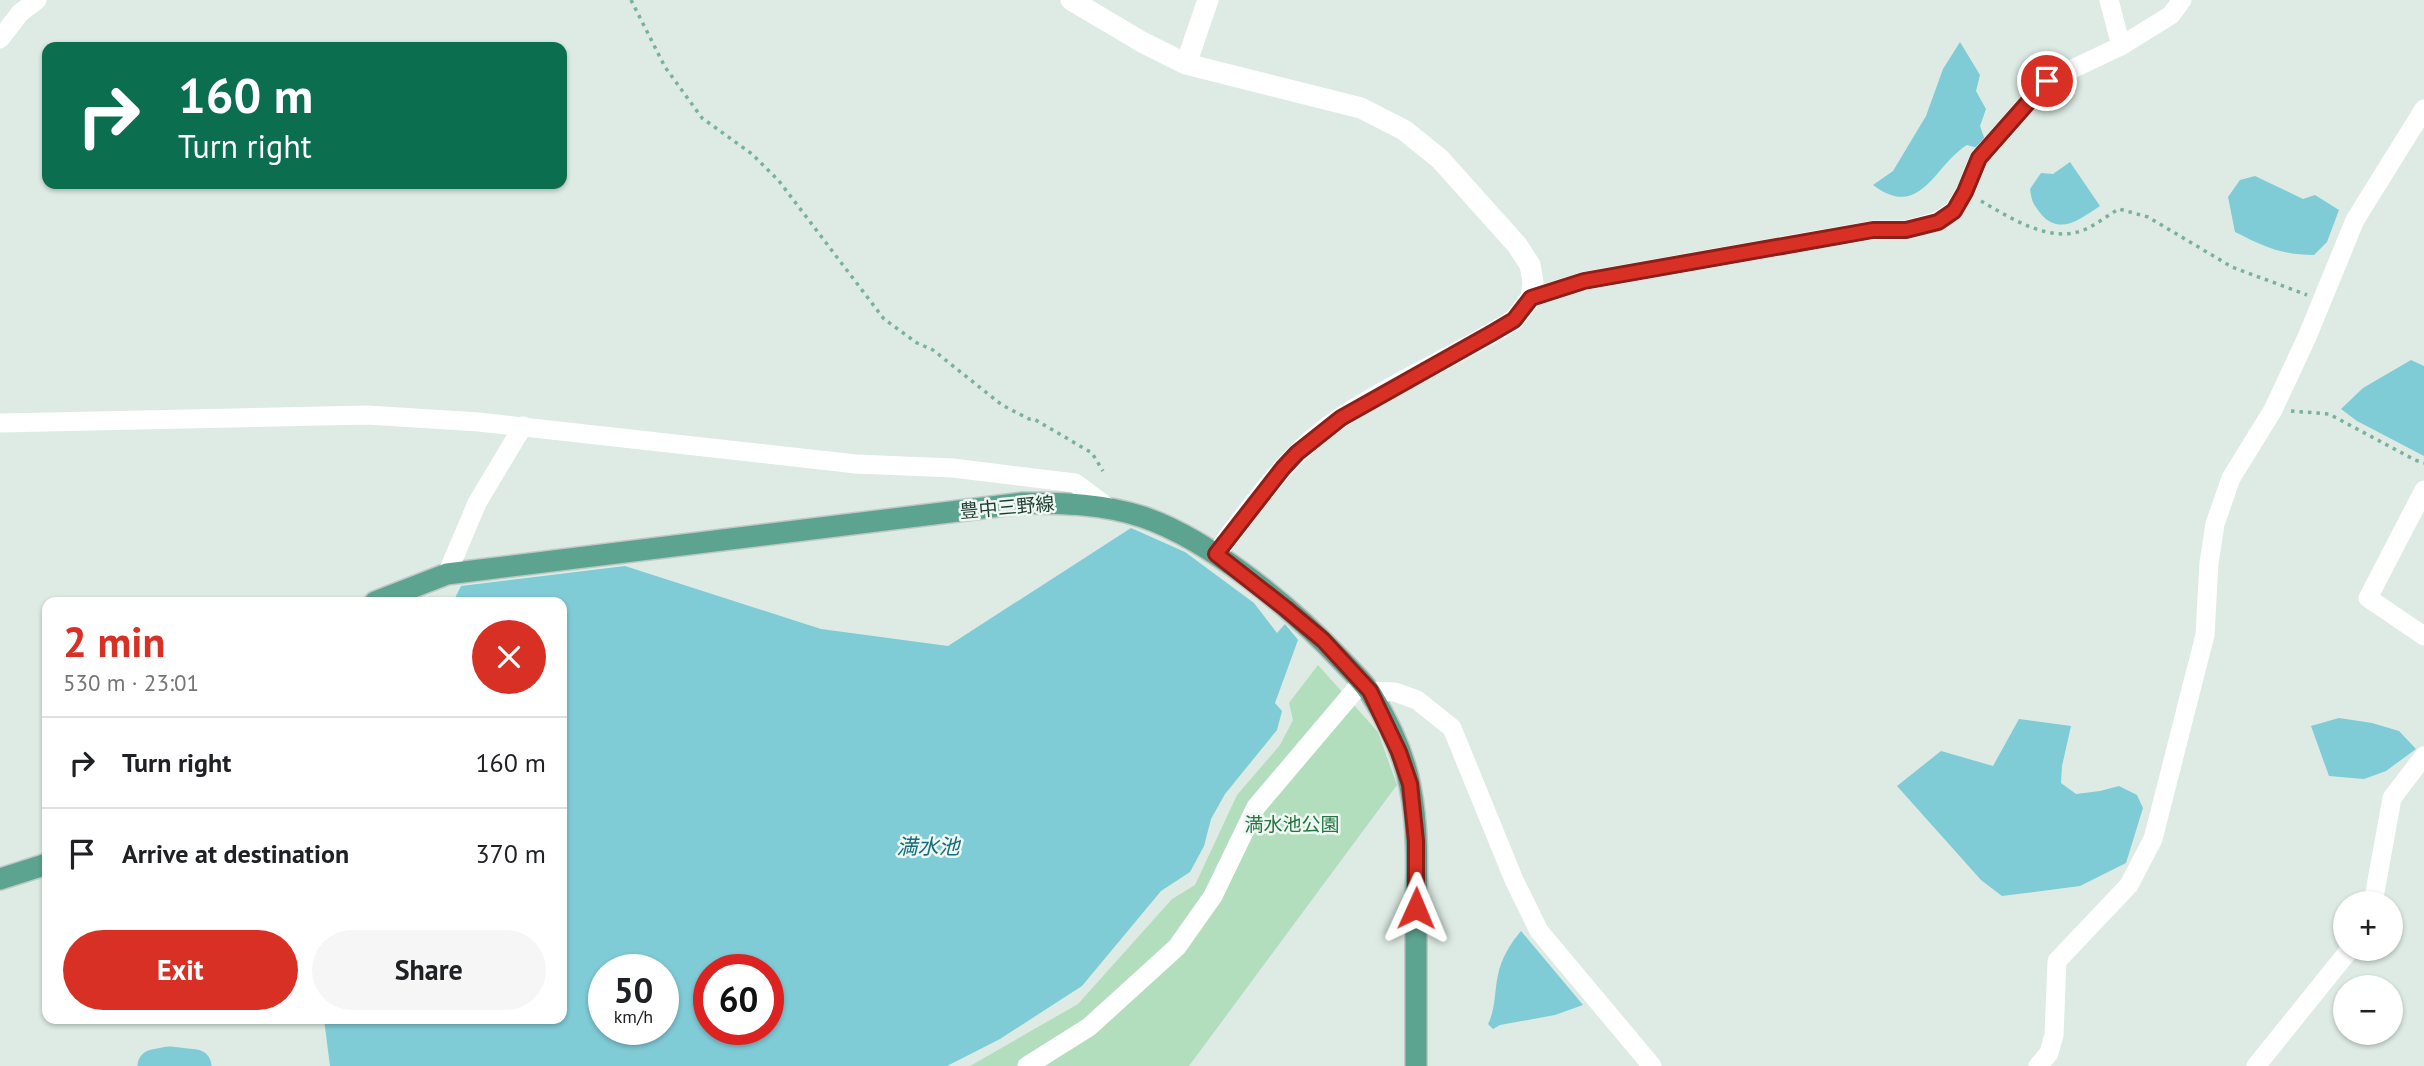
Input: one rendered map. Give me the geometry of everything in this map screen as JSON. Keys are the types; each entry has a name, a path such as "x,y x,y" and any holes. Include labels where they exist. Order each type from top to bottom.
{"main road":[{"name":"豊中三野線","path":"387,597 447,574 1023,503 1067,503 1110,509 1144,517 1177,532 1216,554 1323,640 1366,687 1399,752 1410,784 1416,825 1416,1066"},
{"path":"0,879 42,866"}],"street":[{"path":"0,39 20,13 37,0"},
{"path":"1071,0 1142,42 1186,64 1361,108 1404,130 1440,159 1517,245 1530,265 1533,282 1531,298 1514,320 1330,426 1297,453 1269,483 1216,554"},
{"path":"1186,64 1208,0"},
{"path":"2109,0 2121,46"},
{"path":"1531,298 1584,281 1873,230 1906,230 1938,222 1954,211 1979,158 2047,81 2121,46 2171,15 2182,0"},
{"path":"2038,1066 2049,1053 2054,1035 2057,961 2129,885 2153,839 2205,635 2215,524 2231,478 2273,410 2355,220 2424,109"},
{"path":"0,423 366,415 523,426 856,464 953,467 1075,483 1110,509"},
{"path":"447,574 477,503 523,426"},
{"path":"2424,490 2368,598 2424,636"},
{"path":"1027,1066 1089,1027 1177,947 1213,896 1256,807 1366,687 1395,692 1417,700 1452,728 1514,880 1539,931 1652,1066"},
{"path":"2375,891 2392,798 2424,756"},
{"path":"2256,1066 2341,961"}],"path":[{"path":"631,0 664,67 702,118 752,153 779,181 884,319 917,343 933,349 1002,405 1034,419 1092,453 1104,471"},
{"path":"1965,192 2023,225 2065,235 2085,229 2119,209 2148,217 2232,267 2322,300"},
{"path":"2273,410 2329,414 2424,463"}],"green space":[{"name":"満水池公園","path":"1318,665 1378,732 1397,785 1189,1066 970,1066 1078,1004 1172,899 1195,885 1237,795 1280,745 1293,720 1289,703"}],"water":[{"path":"1960,42 1980,75 1976,91 1986,109 1980,126 1985,140 1978,148 1967,145 1955,154 1926,186 1915,193 1903,197 1889,194 1873,185 1893,171 1926,116 1943,69"},
{"path":"2070,162 2100,206 2070,223 2055,224 2048,221 2038,210 2030,189 2041,173 2053,174"},
{"path":"2255,176 2303,199 2315,195 2339,210 2327,242 2314,255 2273,249 2235,232 2228,197 2240,180"},
{"path":"2411,360 2424,366 2424,456 2357,421 2341,409 2363,388"},
{"name":"満水池","path":"1131,528 1185,552 1254,603 1277,633 1285,624 1298,640 1275,703 1282,711 1277,730 1225,794 1211,819 1204,846 1190,872 1161,891 1082,986 1000,1039 947,1066 330,1066 325,1024 567,1024 567,597 456,597 461,586 625,566 821,629 948,646"},
{"path":"2339,718 2372,723 2399,731 2416,749 2386,771 2364,779 2329,776 2311,726"},
{"path":"2019,719 2071,726 2061,783 2076,794 2119,786 2137,795 2143,808 2126,863 2080,886 2002,896 1981,880 1897,786 1941,751 1993,766"},
{"path":"1521,931 1583,1005 1555,1015 1500,1025 1493,1029 1488,1024 1494,1006 1499,969 1506,952"}],"waterway":[{"path":"154,1066 169,1063 195,1066"}],"route":[{"path":"1416,908 1416,825 1410,784 1383,714 1370,691 1323,640 1216,554 1269,483 1297,453 1341,418 1514,320 1531,298 1584,281 1873,230 1906,230 1938,222 1954,211 1979,158 2047,81"}]}
